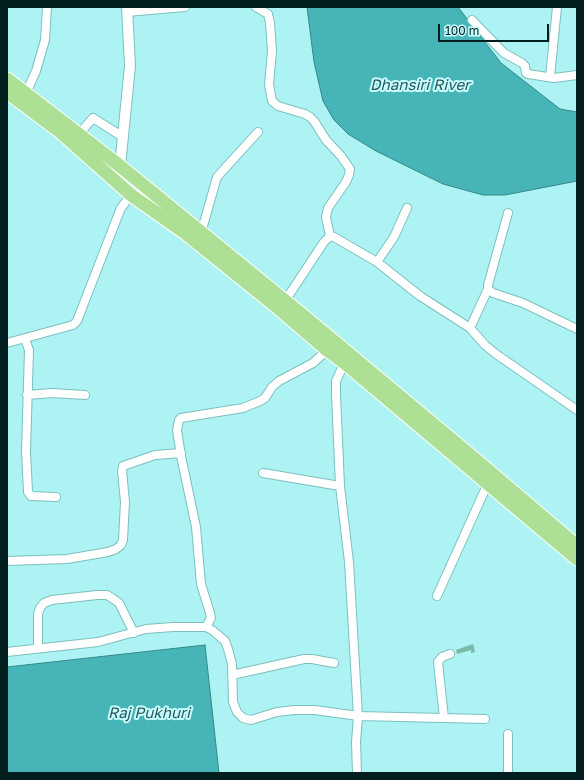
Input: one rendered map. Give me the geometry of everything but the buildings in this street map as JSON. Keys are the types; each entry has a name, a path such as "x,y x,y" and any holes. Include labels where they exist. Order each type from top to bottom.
{"main road":[{"path":"7,79 120,166 285,301 577,546"},
{"path":"7,92 59,130 131,195 185,233 278,308 577,559"}],"street":[{"path":"26,94 36,71 45,40 47,7"},
{"path":"120,166 130,66 127,10 185,7"},
{"path":"256,7 268,14 270,23 272,52 269,84 272,101 278,106 305,114 310,118 350,169 346,182 328,208 326,217 330,236"},
{"path":"550,77 557,7"},
{"path":"472,20 504,53 522,63 526,73 550,77 577,75"},
{"path":"79,134 93,118 122,137"},
{"path":"198,231 203,226 217,177 258,132"},
{"path":"7,343 73,325 77,320 121,208 131,195"},
{"path":"376,262 394,237 407,208"},
{"path":"470,328 488,289 508,213"},
{"path":"330,236 338,239 376,262 420,296 470,328 485,345 496,354 577,410"},
{"path":"285,301 324,242 330,236"},
{"path":"488,289 493,293 523,303 577,329"},
{"path":"25,339 29,350 26,451 28,492 31,496 56,497"},
{"path":"206,628 211,618 201,584 196,527 177,430 179,420 181,418 253,405 265,398 272,387 280,381 313,363 327,350"},
{"path":"346,364 342,368 336,381 340,486 349,562 358,716 356,742 357,773"},
{"path":"27,395 52,393 86,395"},
{"path":"7,561 67,560 108,552 121,546 123,540 125,502 122,471 123,466 155,455 181,453"},
{"path":"263,473 340,486"},
{"path":"437,596 488,483"},
{"path":"38,648 38,614 44,603 52,600 107,595 119,603 134,632"},
{"path":"7,652 98,642 146,629 173,627 206,628 212,630 224,640 228,649 232,664 233,702 237,712 243,718 251,720 277,712 308,710 334,711 358,716 485,719"},
{"path":"444,718 438,662 442,657 450,654"},
{"path":"232,675 304,659 334,663"},
{"path":"508,734 508,773"}],"water":[{"name":"Dhansiri River","path":"307,7 458,7 501,63 560,109 577,112 577,181 505,195 483,195 443,184 376,151 348,134 334,120 323,101 314,62"},
{"name":"Raj Pukhuri","path":"205,645 219,773 7,773 7,667"}]}
